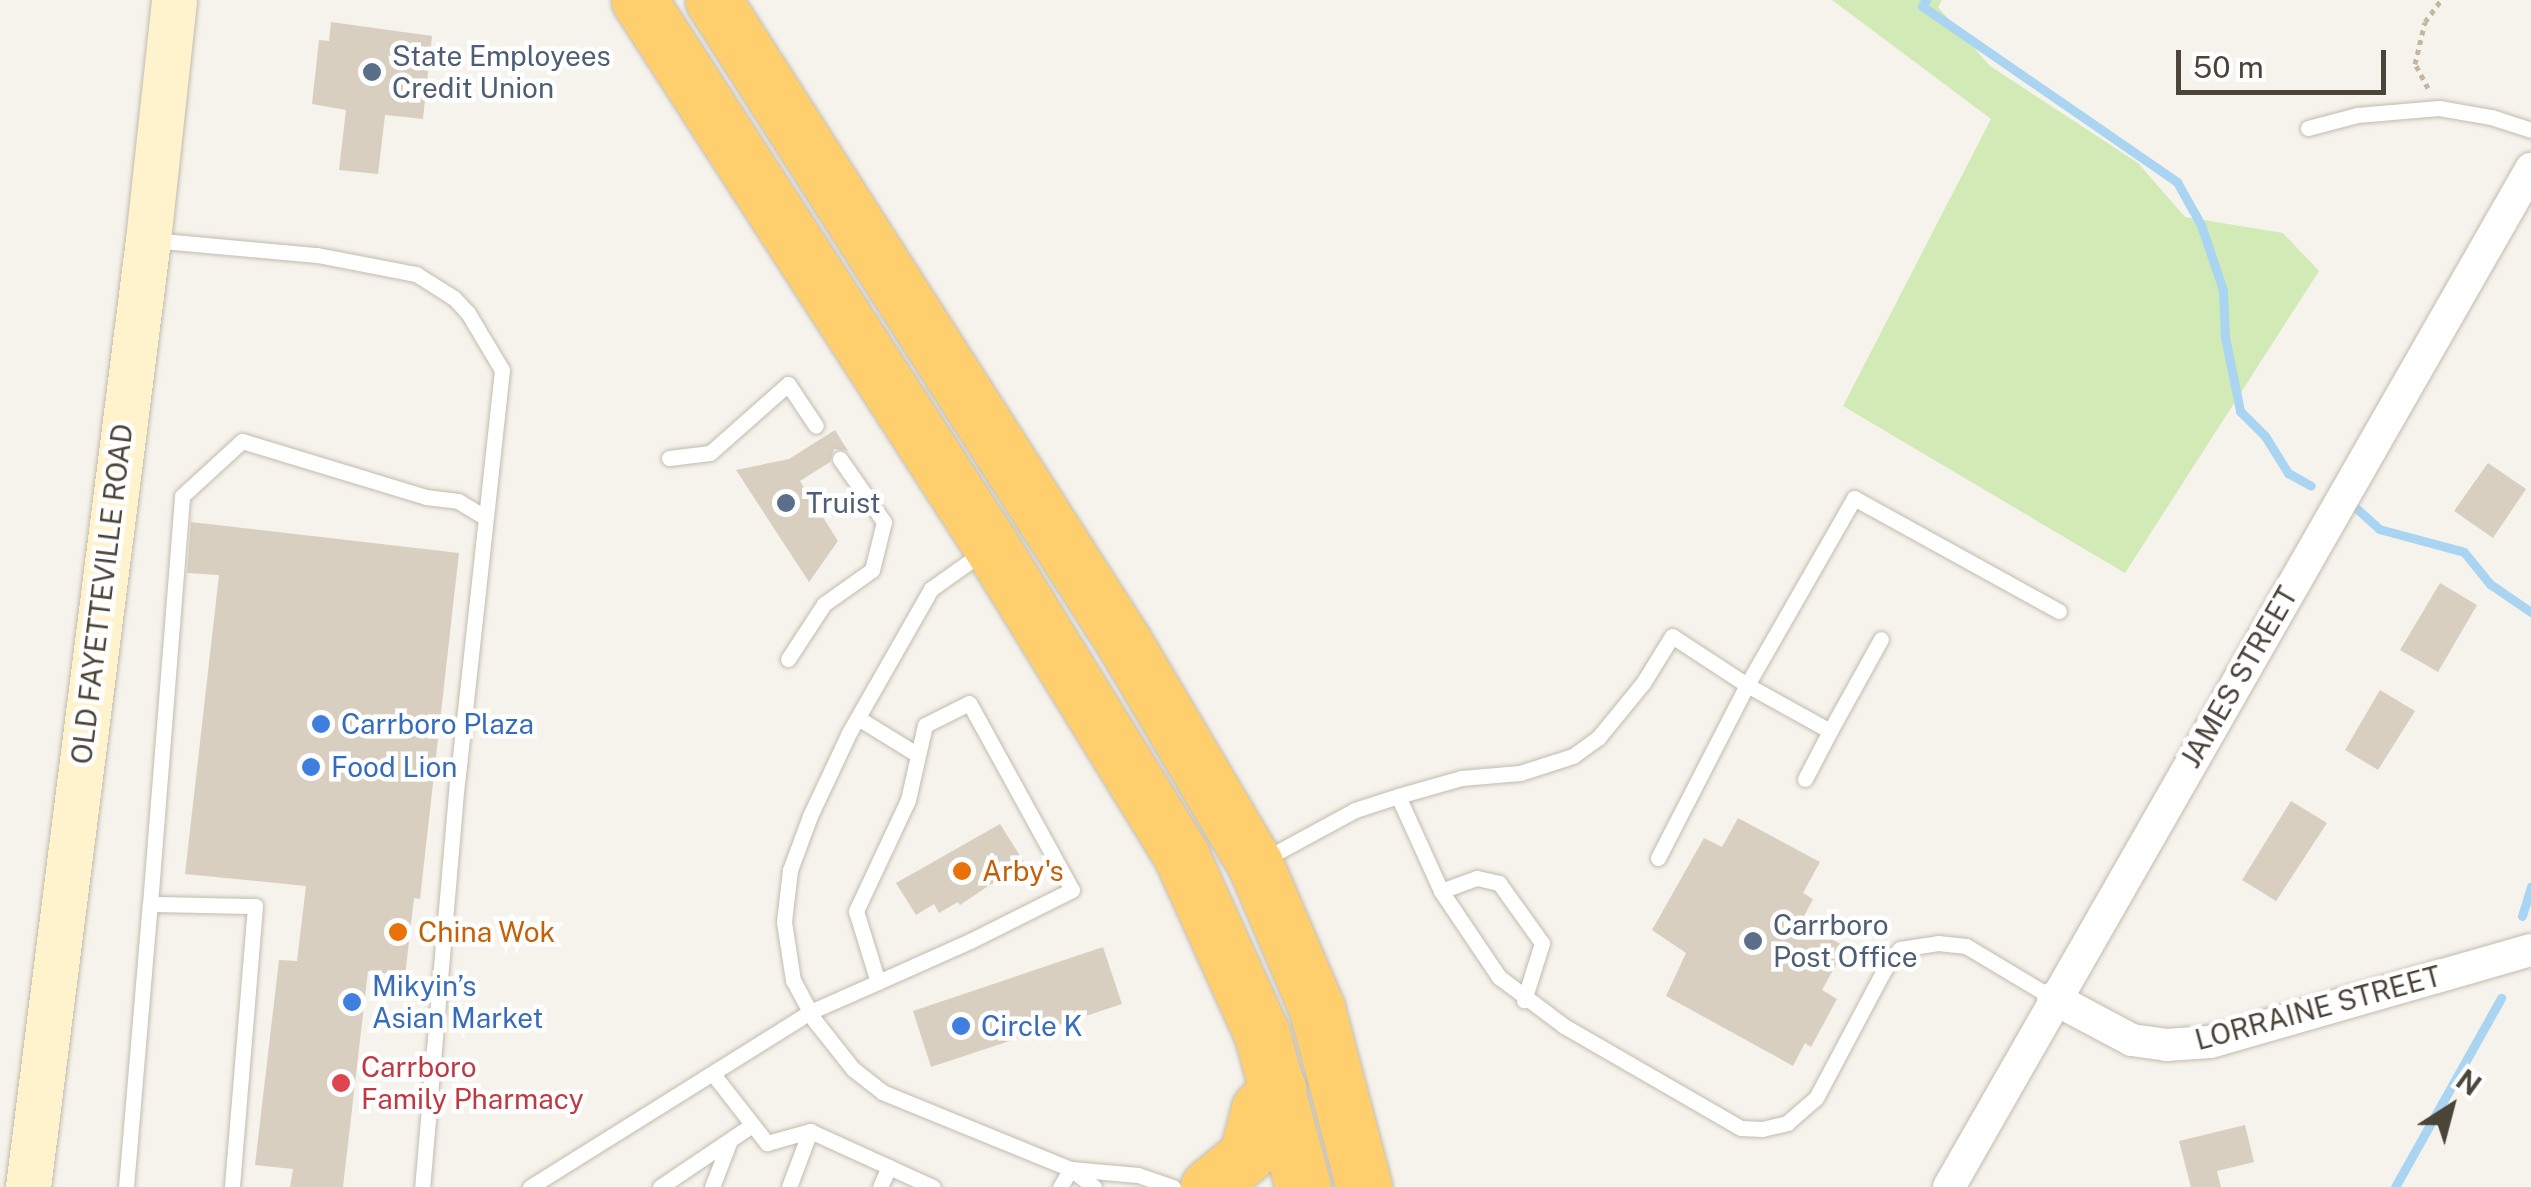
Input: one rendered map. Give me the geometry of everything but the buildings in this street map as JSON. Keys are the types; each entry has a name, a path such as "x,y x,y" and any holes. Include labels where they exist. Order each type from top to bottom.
{"highway":[{"path":"640,0 991,546 1188,870 1243,986 1278,1088 1303,1187"},
{"path":"712,0 1125,644 1255,864 1317,1009 1364,1187"},
{"path":"1208,1187 1247,1155 1259,1109 1278,1088"}],"street":[{"name":"OLD FAYETTEVILLE ROAD","path":"19,1186 148,240 174,0"},
{"name":"JAMES STREET","path":"1948,1187 2531,169"},
{"name":"LORRAINE STREET","path":"2053,998 2132,1040 2166,1045 2210,1042 2531,950"}],"lane":[{"path":"2308,128 2357,115 2439,108 2491,117 2531,130"},
{"path":"148,240 388,266 416,274 454,298 486,338 502,370 422,1187"},
{"path":"670,458 710,452 788,384 816,426"},
{"path":"126,1187 182,496 242,441 426,497 458,501 485,517"},
{"path":"788,660 824,604 872,570 884,522 840,459"},
{"path":"1658,858 1747,685 1854,498 2059,611"},
{"path":"991,546 931,590 858,718 810,816 790,870 784,922 793,980 810,1012 853,1069 882,1092 1072,1169 1138,1175 1173,1187"},
{"path":"1255,864 1355,810 1461,778 1520,773 1574,756 1598,738 1632,697 1672,636 1830,732"},
{"path":"1805,778 1881,639"},
{"path":"530,1187 810,1012 878,982 1072,890 969,703 925,725 908,800 856,910 878,982"},
{"path":"858,718 918,755"},
{"path":"1398,796 1420,853 1441,892 1482,954 1524,1000 1741,1128 1762,1130 1788,1123 1816,1098 1884,970 1900,950 1938,943 1966,946 2053,998"},
{"path":"1441,892 1477,878 1499,882 1542,943 1524,1000"},
{"path":"150,904 256,906 232,1187"},
{"path":"712,1074 766,1143 810,1131 933,1187"},
{"path":"660,1187 752,1125"},
{"path":"789,1187 810,1131"},
{"path":"712,1187 730,1140"},
{"path":"880,1187 889,1167"},
{"path":"1060,1187 1072,1169"},
{"path":"1072,1169 1094,1187"}],"path":[{"path":"2439,108 2415,64 2425,22 2440,0"}],"green space":[{"path":"1832,0 1942,0 1938,7 1990,66 2138,163 2185,217 2283,233 2319,271 2125,573 1843,406 1991,119"}],"waterway":[{"path":"1926,0 1922,6 2177,182 2201,225 2223,290 2225,337 2240,411 2265,436 2288,473 2311,486"},
{"path":"2356,508 2379,529 2464,552 2490,584 2531,612"},
{"path":"2522,916 2531,886"},
{"path":"2395,1187 2501,998"}],"place":[{"name":"State Employees Credit Union","path":"372,72"},
{"name":"Truist","path":"786,503"},
{"name":"Carrboro Plaza","path":"321,724"},
{"name":"Food Lion","path":"311,767"},
{"name":"Arby's","path":"962,871"},
{"name":"China Wok","path":"398,932"},
{"name":"Carrboro Post Office","path":"1753,941"},
{"name":"Mikyin’s Asian Market","path":"352,1002"},
{"name":"Circle K","path":"961,1026"},
{"name":"Carrboro Family Pharmacy","path":"341,1083"}]}
